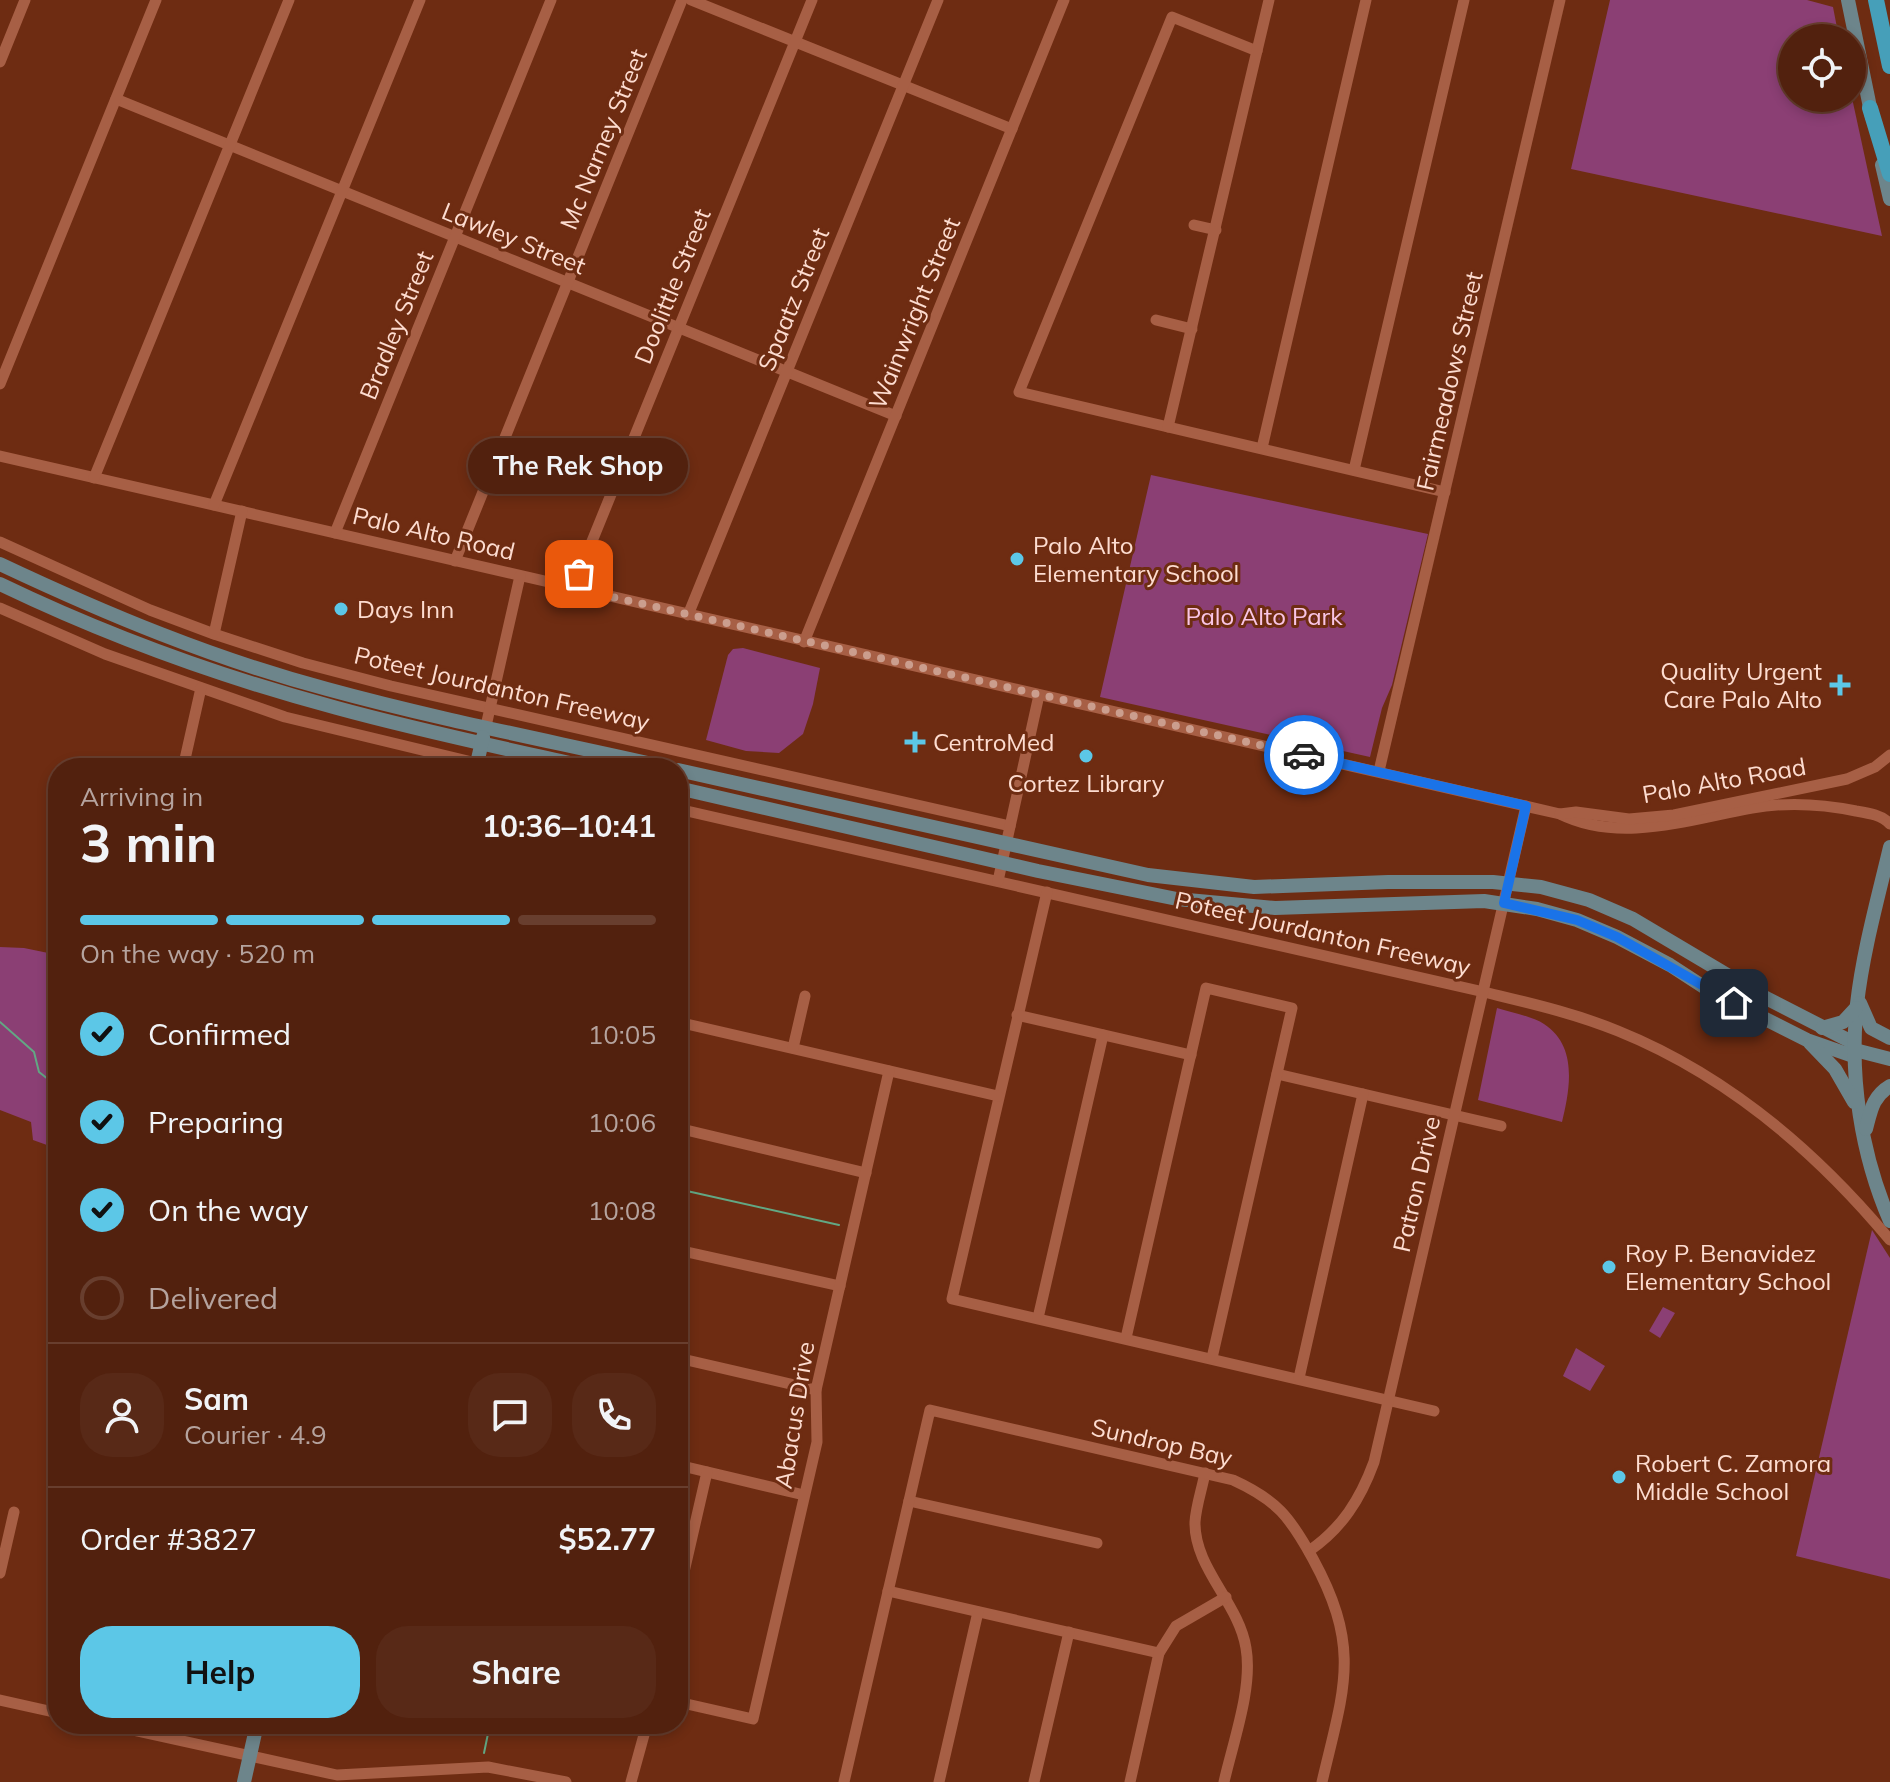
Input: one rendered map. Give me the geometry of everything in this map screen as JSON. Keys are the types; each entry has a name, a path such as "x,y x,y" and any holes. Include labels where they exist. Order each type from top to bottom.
{"highway":[{"path":"1876,0 1890,66"},
{"path":"1870,108 1890,174"}],"main road":[{"path":"1848,0 1890,199"},
{"name":"Poteet Jourdanton Freeway","path":"0,564 110,614 222,657 326,689 626,758"},
{"path":"0,584 85,622 202,667 339,709 548,758"},
{"path":"479,758 486,726"},
{"name":"Poteet Jourdanton Freeway","path":"688,772 1006,845 1148,875 1219,885 1254,887 1388,882 1509,883 1541,887 1589,900 1633,919 1766,998 1850,1041 1855,1050 1890,1059"},
{"name":"Poteet Jourdanton Freeway","path":"688,790 1124,889 1217,905 1275,908 1504,903 1577,920 1617,937 1710,991 1807,1040 1850,1055 1855,1050"},
{"path":"1890,847 1857,1002 1855,1050 1864,1139 1875,1187 1890,1221"},
{"path":"1822,1028 1842,1023 1857,1002"},
{"path":"1857,1002 1871,1028 1890,1038"},
{"path":"1807,1040 1844,1081 1860,1115"},
{"path":"1864,1139 1873,1101 1890,1086"},
{"path":"244,1782 255,1734"}],"street":[{"path":"0,62 25,0"},
{"path":"0,384 156,0"},
{"path":"94,478 289,0"},
{"path":"214,505 420,0"},
{"name":"Bradley Street","path":"335,533 551,0"},
{"name":"Mc Narney Street","path":"455,561 682,0"},
{"path":"691,0 1012,129"},
{"name":"Doolittle Street","path":"573,588 812,0"},
{"name":"Spaatz Street","path":"688,615 938,0"},
{"name":"Wainwright Street","path":"804,642 1064,0"},
{"path":"1168,427 1269,0"},
{"path":"1262,448 1366,0"},
{"path":"1354,470 1464,0"},
{"name":"Fairmeadows Street","path":"1379,771 1560,0"},
{"path":"1257,51 1172,17 1019,392 1445,492"},
{"name":"Lawley Street","path":"116,99 896,416"},
{"path":"1194,225 1216,230"},
{"path":"1156,320 1192,329"},
{"name":"Palo Alto Road","path":"0,456 1379,771 1560,814 1573,821 1649,828 1753,808 1804,804 1858,811 1886,819 1890,824"},
{"path":"214,634 242,511"},
{"name":"Poteet Jourdanton Freeway","path":"0,542 150,610 303,663 490,709 1010,826"},
{"path":"486,726 520,576"},
{"path":"0,608 105,654 285,717 446,758"},
{"path":"185,758 201,688"},
{"path":"998,881 1039,695"},
{"name":"Palo Alto Road","path":"1560,814 1576,812 1629,819 1674,815 1847,779 1875,767 1890,755"},
{"name":"Patron Drive","path":"1309,1551 1337,1528 1359,1498 1374,1462 1526,806"},
{"name":"Poteet Jourdanton Freeway","path":"688,811 1550,1007 1619,1031 1698,1070 1741,1097 1811,1154 1855,1197 1890,1240"},
{"path":"1047,892 952,1299 1434,1411"},
{"path":"1126,1338 1206,988 1292,1008 1212,1358"},
{"path":"793,1048 805,996"},
{"path":"1017,1015 1191,1055"},
{"path":"688,1024 998,1096"},
{"path":"1038,1318 1103,1035"},
{"name":"Abacus Drive","path":"688,1704 753,1719 818,1431 816,1390 889,1071"},
{"path":"1277,1074 1501,1126"},
{"path":"1299,1378 1363,1094"},
{"path":"688,1130 866,1173"},
{"path":"688,1252 840,1286"},
{"path":"688,1360 816,1390"},
{"name":"Sundrop Bay","path":"909,1501 930,1410 1233,1480 1266,1497 1289,1519 1309,1551 1336,1605 1345,1649 1342,1694 1322,1782"},
{"path":"688,1467 804,1495"},
{"path":"688,1555 707,1472"},
{"path":"1205,1473 1195,1522 1197,1534 1205,1561 1243,1635 1247,1659 1245,1687 1224,1782"},
{"path":"844,1782 909,1501 1097,1543"},
{"path":"0,1573 14,1512"},
{"path":"888,1591 1159,1653"},
{"path":"1130,1782 1159,1653 1176,1626 1226,1597"},
{"path":"939,1782 978,1612"},
{"path":"1034,1782 1069,1632"},
{"path":"0,1700 48,1711"},
{"path":"149,1734 250,1757 312,1776 488,1767 526,1778 566,1782"},
{"path":"631,1782 644,1734"}],"green space":[{"path":"1610,0 1807,0 1833,7 1836,24 1778,24 1778,112 1855,112 1882,236 1571,169"},
{"name":"Palo Alto Park","path":"1151,475 1428,534 1392,685 1382,708 1370,757 1100,697"},
{"path":"743,648 820,668 803,734 779,753 746,751 706,740 728,655 733,649"},
{"path":"0,947 48,953 48,1145 33,1140 31,1122 0,1110"},
{"path":"1497,1008 1539,1021 1555,1033 1562,1044 1567,1056 1569,1082 1562,1122 1478,1100"},
{"path":"1872,1230 1890,1258 1890,1579 1796,1556"},
{"path":"1663,1307 1675,1313 1660,1338 1649,1331"},
{"path":"1576,1348 1605,1366 1590,1391 1563,1376"}],"waterway":[{"path":"0,1022 34,1052 39,1072 48,1079"},
{"path":"688,1191 839,1225"},
{"path":"484,1753 488,1734"}],"way so far":[{"path":"579,574 573,588 1304,755"}],"place":[{"name":"Palo Alto Elementary School","path":"1017,559"},
{"name":"The Rek Shop","path":"579,574"},
{"name":"Days Inn","path":"341,609"},
{"name":"Quality Urgent Care Palo Alto","path":"1840,685"},
{"name":"CentroMed","path":"915,742"},
{"name":"Cortez Library","path":"1086,756"},
{"name":"Roy P. Benavidez Elementary School","path":"1609,1267"},
{"name":"Robert C. Zamora Middle School","path":"1619,1477"}],"route":[{"path":"1304,755 1526,806 1504,903 1577,920 1617,937 1734,1003"}]}
